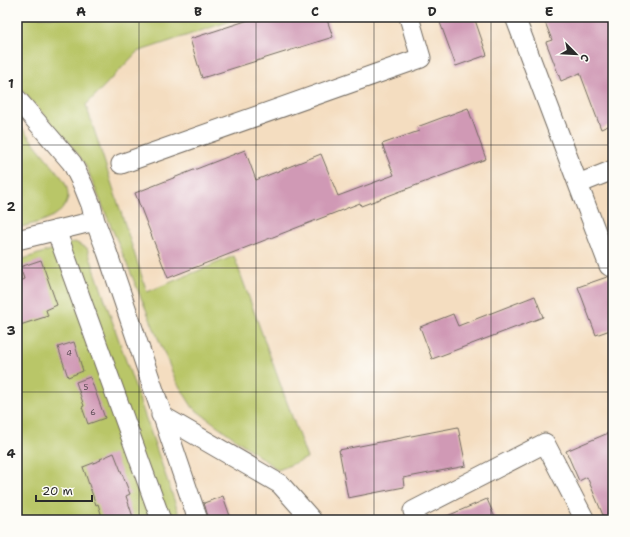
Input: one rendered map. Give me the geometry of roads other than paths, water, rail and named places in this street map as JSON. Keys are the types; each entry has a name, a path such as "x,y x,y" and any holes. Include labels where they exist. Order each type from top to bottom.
{"street":[{"path":"121,164 421,58 409,17"},
{"path":"515,17 609,266"},
{"path":"17,99 72,163 83,185 198,520"},
{"path":"578,184 613,170"},
{"path":"17,240 56,230 93,213"},
{"path":"56,230 161,520"},
{"path":"161,415 280,484 312,520"},
{"path":"417,520 413,511 545,443 585,520"}]}
